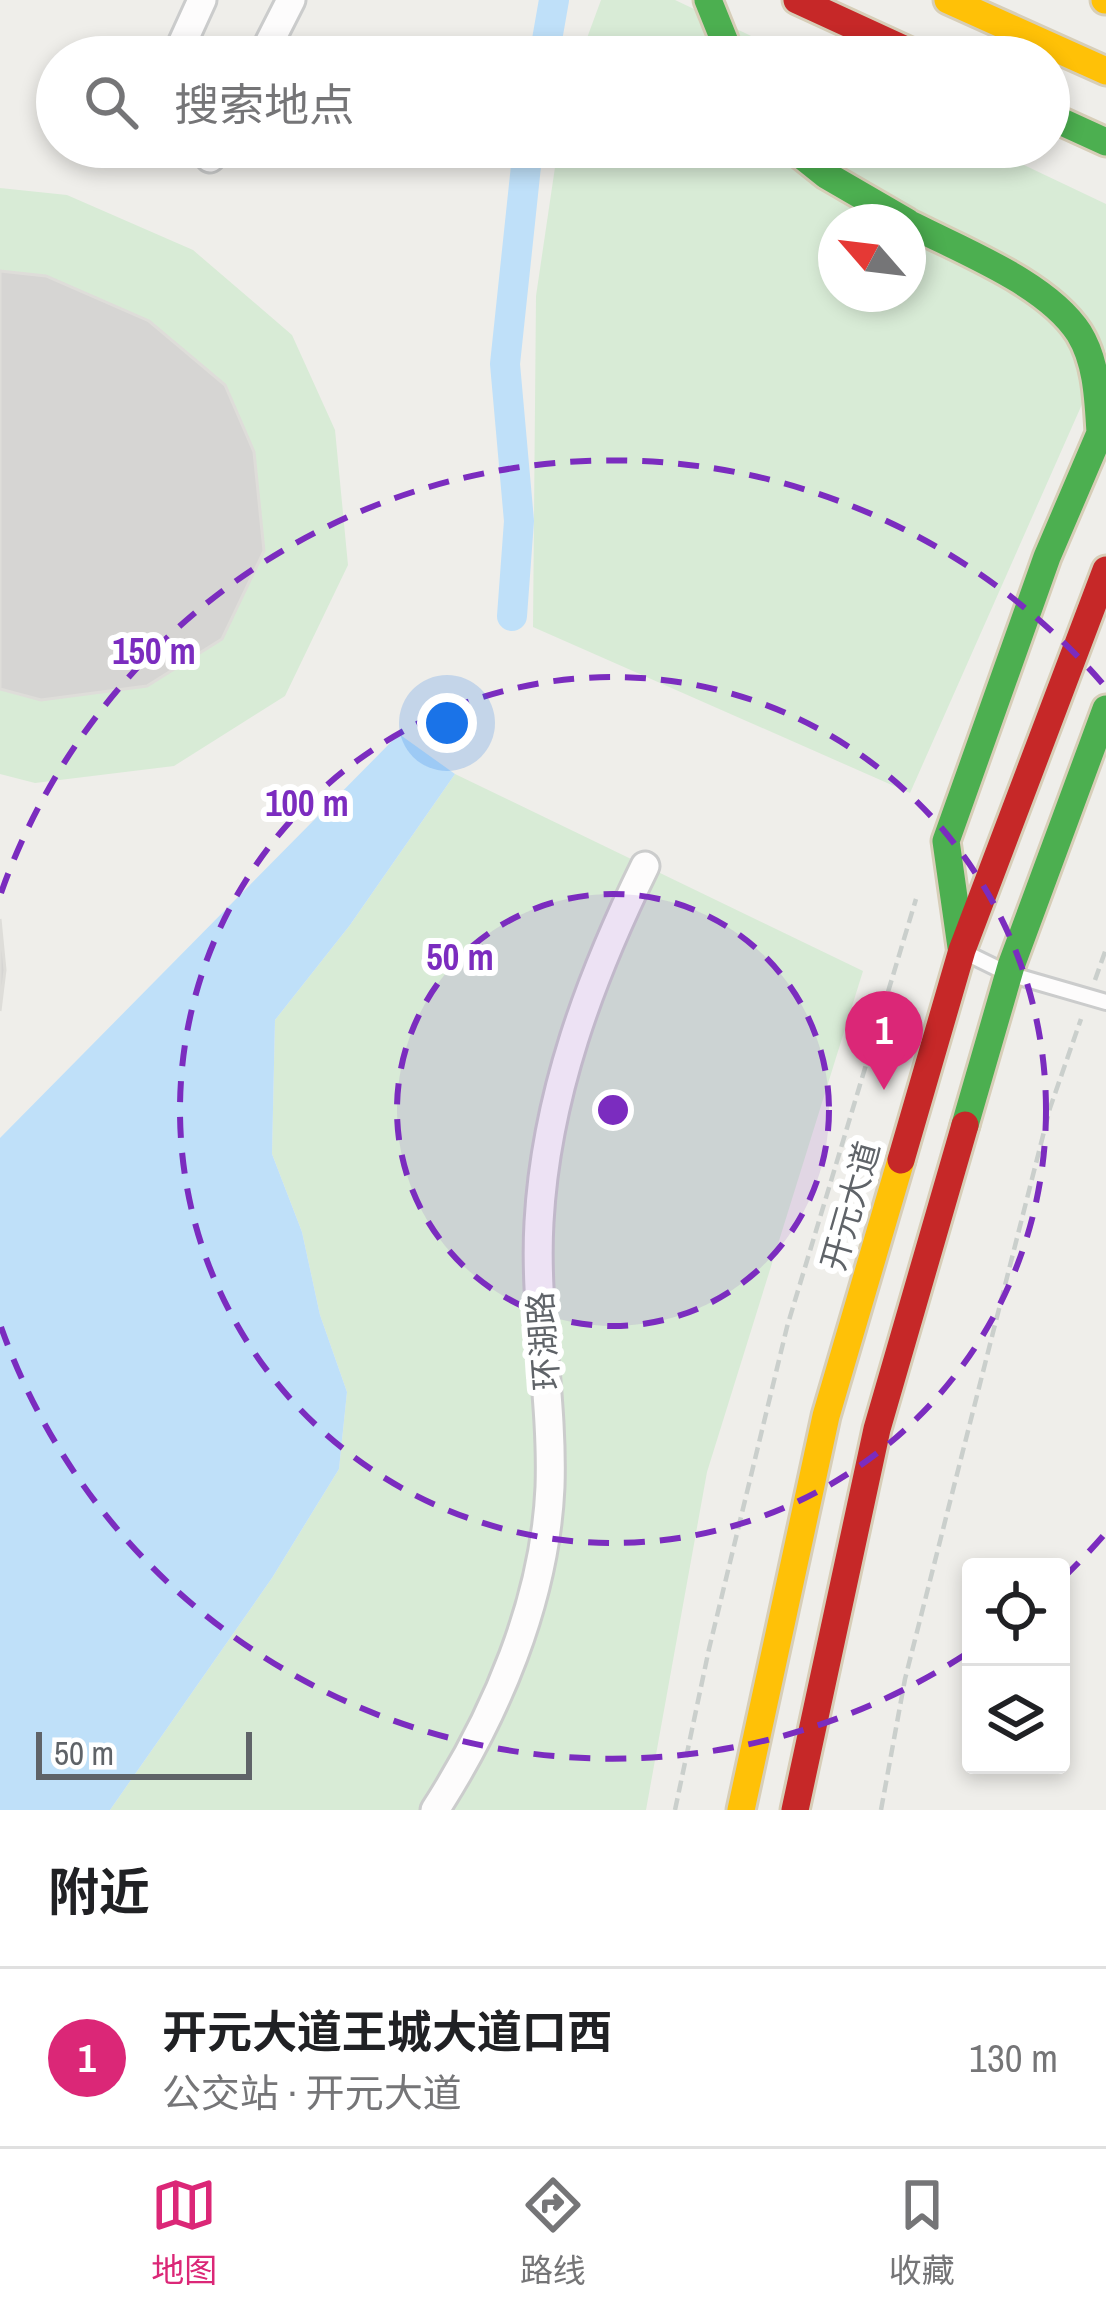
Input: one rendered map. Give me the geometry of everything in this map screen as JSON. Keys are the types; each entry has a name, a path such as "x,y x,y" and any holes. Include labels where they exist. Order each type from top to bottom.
{"main road":[{"path":"708,0 723,36"},
{"path":"797,0 875,36"},
{"path":"948,0 1028,36"},
{"path":"1070,55 1106,71"},
{"path":"1070,126 1106,142"},
{"path":"817,168 876,204"},
{"path":"926,233 1043,298 1078,330 1092,366 1100,433 1047,557 946,841 962,950"},
{"name":"开元大道","path":"742,1810 826,1416 962,950 1106,570"},
{"path":"795,1810 877,1429 1009,974 1106,709"}],"street":[{"path":"186,36 202,0"},
{"path":"273,36 291,0"},
{"name":"环湖路","path":"435,1810 506,1677 538,1574 550,1488 538,1280 548,1141 572,1037 645,866"}],"lane":[{"path":"962,950 1009,974 1106,1003"}],"path":[{"path":"675,1810 787,1327 919,888"},
{"path":"881,1810 905,1679 1050,1108 1106,949"}],"green space":[{"path":"601,0 675,0 751,36 588,36"},
{"path":"555,168 1030,168 1106,204 1106,350 910,793 533,627 536,296"},
{"path":"0,188 67,195 193,250 292,335 335,430 348,565 285,696 174,766 35,783 0,774 0,689 41,700 147,686 222,639 264,551 254,452 225,385 149,321 46,276 0,271"},
{"path":"455,774 863,971 707,1472 646,1810 110,1810 272,1578 339,1469 347,1392 320,1315 302,1232 272,1154 275,1020 350,925"}],"water":[{"path":"399,734 455,774 350,925 275,1020 272,1154 302,1232 320,1315 347,1392 339,1469 272,1578 110,1810 0,1810 0,1138"}],"building":[{"path":"0,271 46,276 149,321 225,385 254,452 264,551 222,639 147,686 41,700 0,689"},
{"path":"0,919 5,970 0,1011"}],"waterway":[{"path":"548,36 554,0"},
{"path":"512,616 519,521 505,364 526,168"}],"traffic: fast":[{"path":"708,0 723,36"},
{"path":"1070,126 1106,142"},
{"path":"817,168 876,204"},
{"path":"926,232 1025,283 1065,315 1090,356 1100,433 1047,557 946,841 961,947"},
{"path":"965,1125 1011,966 1106,709"}],"traffic: slow":[{"path":"948,0 1028,36"},
{"path":"1070,55 1106,71"},
{"path":"741,1810 826,1416 901,1160"}],"traffic: jam":[{"path":"797,0 875,36"},
{"path":"901,1160 962,950 1106,570"},
{"path":"795,1810 877,1429 965,1125"}],"place":[{"name":"开元大道王城大道口西","path":"884,1090"}]}
